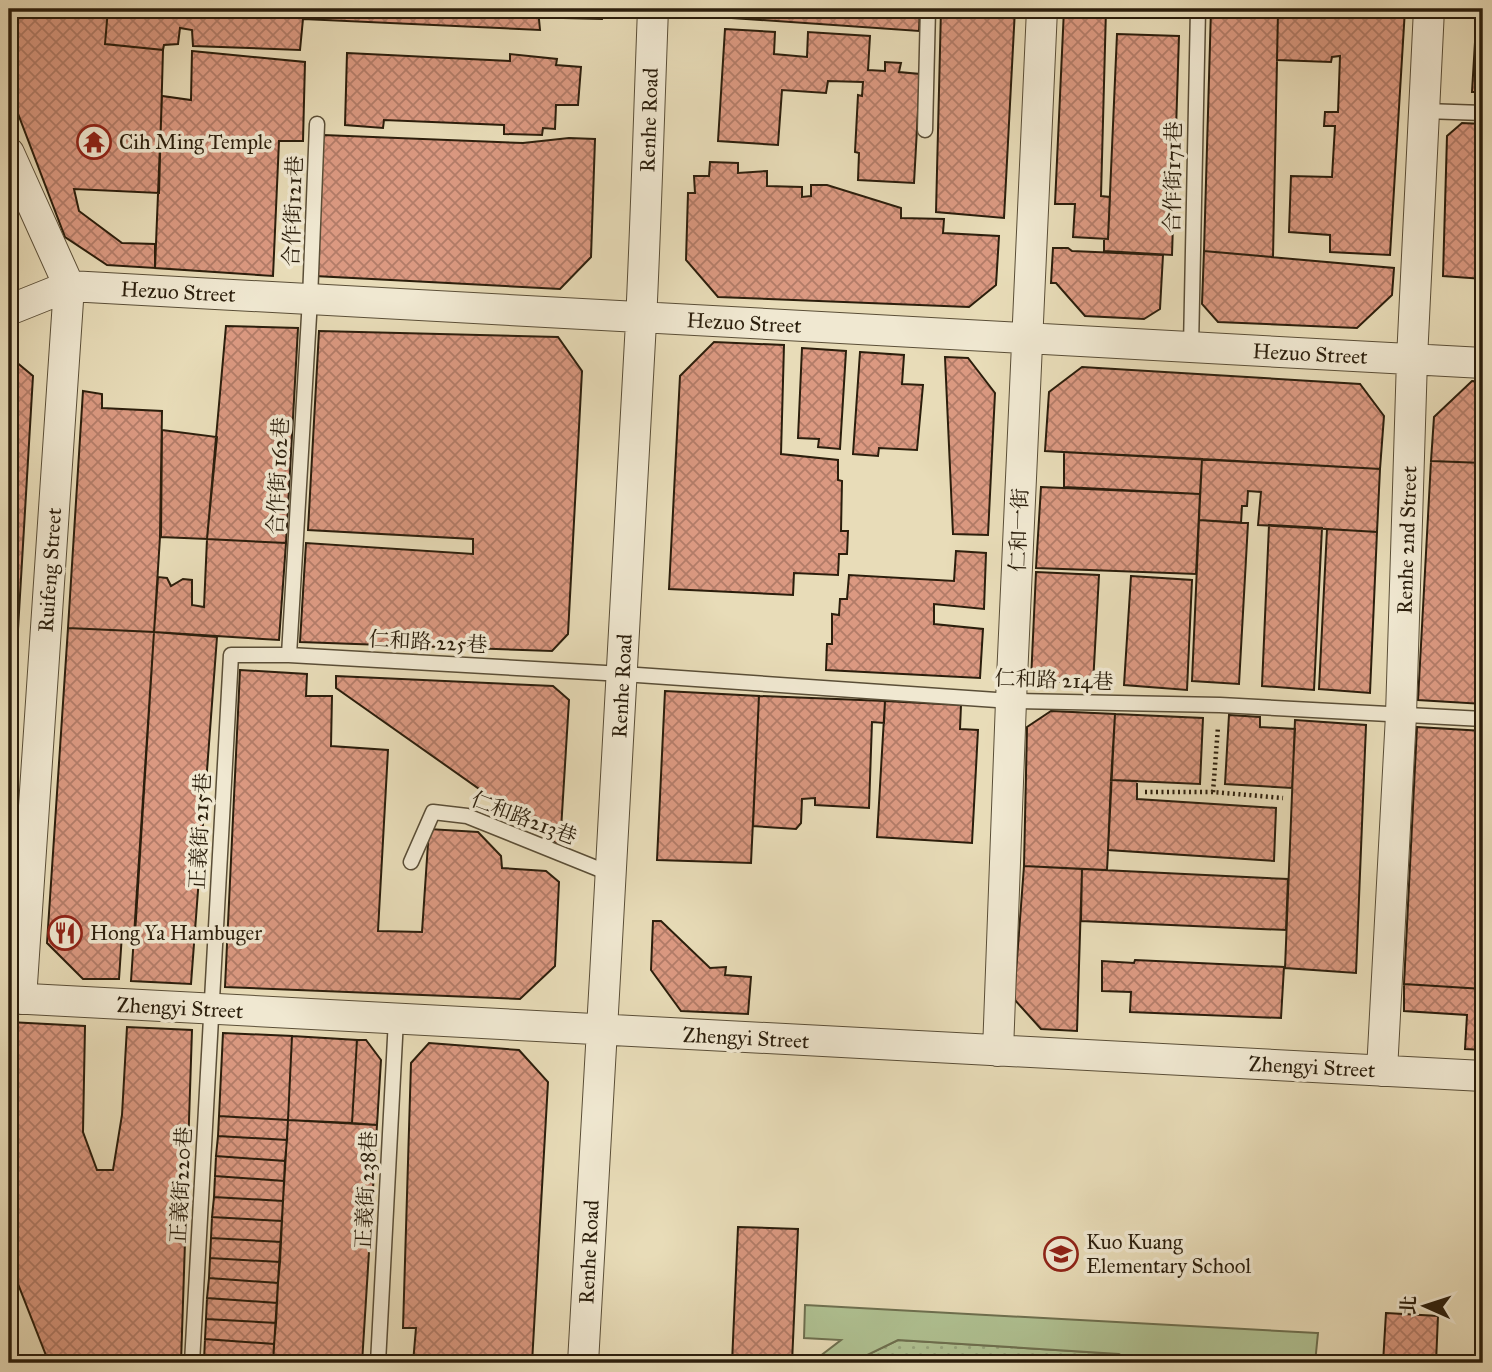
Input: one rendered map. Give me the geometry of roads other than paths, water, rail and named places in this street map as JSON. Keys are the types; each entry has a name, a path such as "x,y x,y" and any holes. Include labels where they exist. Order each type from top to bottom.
{"street":[{"name":"Renhe Road","path":"583,1363 623,674 653,9"},
{"name":"仁和一街","path":"998,1051 1042,9"},
{"name":"Renhe 2nd Street","path":"1382,1071 1401,715 1412,359 1429,9"},
{"name":"Ruifeng Street","path":"9,153 69,286 15,999"},
{"name":"Hezuo Street","path":"9,310 69,286 1483,363"},
{"name":"Zhengyi Street","path":"15,999 1483,1076"}],"lane":[{"path":"925,130 928,9"},
{"name":"合作街171巷","path":"1191,347 1198,9"},
{"path":"1425,111 1483,113"},
{"name":"合作街121巷","path":"310,299 317,124"},
{"name":"合作街 162巷","path":"289,655 310,299"},
{"name":"仁和路 225巷","path":"231,655 289,655 623,674"},
{"name":"正義街 215巷","path":"212,1009 231,655"},
{"name":"仁和路 214巷","path":"623,674 1011,701 1220,705 1483,719"},
{"name":"仁和路213巷","path":"411,862 433,813 467,816 611,874"},
{"name":"正義街220巷","path":"192,1363 212,1009"},
{"name":"正義街 238巷","path":"378,1363 396,1019"}],"place":[{"name":"Cih Ming Temple","path":"94,142"},
{"name":"Hong Ya Hambuger","path":"65,933"},
{"name":"Kuo Kuang Elementary School","path":"1061,1254"}]}
